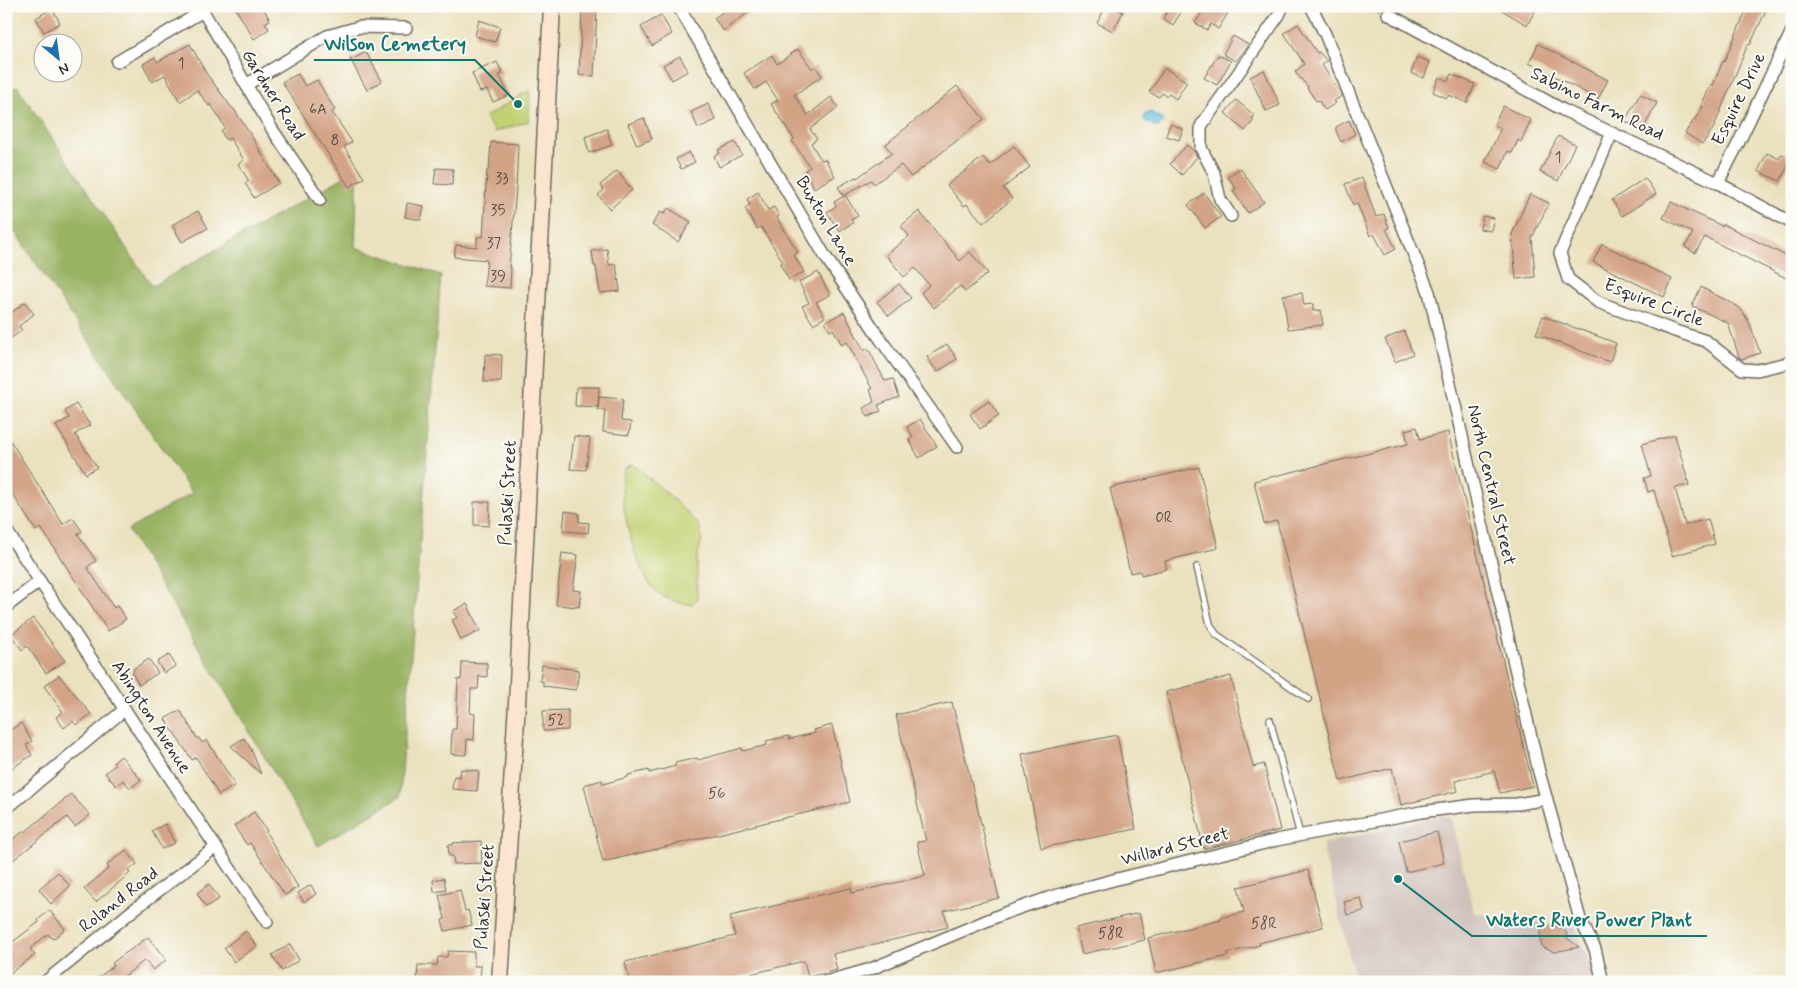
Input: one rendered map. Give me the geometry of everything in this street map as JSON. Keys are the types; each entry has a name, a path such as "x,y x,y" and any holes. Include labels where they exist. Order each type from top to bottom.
{"main road":[{"name":"Pulaski Street","path":"500,982 517,703 552,6"}],"street":[{"name":"Buxton Lane","path":"678,6 825,256 881,340 957,447"},
{"path":"1231,216 1220,199 1214,173 1201,148 1201,126 1283,6"},
{"name":"North Central Street","path":"1311,6 1340,69 1429,292 1547,800 1580,919 1595,948 1603,982"},
{"path":"117,62 201,9"},
{"name":"Gardner Road","path":"201,9 272,129 320,200"},
{"name":"Sabino Farm Road","path":"1388,14 1563,110 1718,183 1792,222"},
{"path":"246,85 327,36 359,26 406,28"},
{"name":"Esquire Drive","path":"1718,183 1792,30"},
{"name":"Esquire Circle","path":"1612,133 1560,253 1568,280 1598,302 1706,341 1742,369 1757,370 1792,362"},
{"name":"Abington Avenue","path":"6,530 267,922"},
{"path":"6,608 40,581"},
{"path":"6,809 125,709"},
{"name":"Willard Street","path":"825,982 871,969 1005,913 1054,896 1300,835 1421,812 1547,800"},
{"name":"Roland Road","path":"45,982 132,911 216,847"}],"lane":[{"path":"1198,567 1210,624 1216,634 1308,699"},
{"path":"1270,720 1300,835"}],"shaded area":[{"path":"1438,816 1448,816 1451,819 1474,913 1575,927 1597,982 1356,982 1322,844"}],"green space":[{"path":"17,86 152,286 358,169 355,247 441,275 400,797 318,846 128,530 192,493 6,219 6,94"},
{"path":"530,90 529,121 495,132 485,117"},
{"path":"633,464 671,497 699,525 702,539 697,558 697,599 692,604 680,603 663,596 653,588 643,574 633,548 623,503 622,478 625,468"}],"water":[{"path":"1151,112 1162,119 1163,122 1160,126 1155,127 1144,120 1145,114"}],"building":[{"path":"234,6 262,6 270,20 265,23 269,29 254,39"},
{"path":"582,6 597,7 594,76 579,75"},
{"path":"721,6 757,6 723,31 714,18 724,11"},
{"path":"1106,6 1111,6 1123,12 1113,31 1097,23"},
{"path":"1171,6 1185,6 1173,25 1163,18"},
{"path":"1206,6 1224,6 1230,10 1218,29 1211,24 1207,30 1195,23"},
{"path":"1495,6 1538,6 1527,25"},
{"path":"1748,6 1768,6 1750,45 1748,44 1713,129 1702,144 1685,133 1703,107 1701,106 1724,62"},
{"path":"52,8 60,23 44,32 36,18"},
{"path":"661,15 672,34 652,46 641,27"},
{"path":"479,20 500,27 495,42 475,36"},
{"path":"1298,24 1317,53 1319,52 1327,61 1322,65 1342,96 1334,101 1336,103 1325,110 1295,72 1304,64 1284,33"},
{"path":"1233,36 1249,45 1236,61 1223,54"},
{"path":"190,44 206,73 233,108 279,183 254,198 245,183 249,181 238,164 244,160 230,138 226,140 221,131 225,128 211,104 209,106 197,90 180,102 165,75 152,82 143,64 155,57 157,62"},
{"path":"1538,44 1608,80 1598,99 1529,63"},
{"path":"798,49 812,69 815,66 822,76 794,95 808,115 831,97 838,107 810,129 817,139 811,143 821,160 825,159 835,176 814,188 805,170 810,167 792,141 794,139 771,104 778,100 766,82 755,89 744,73 772,55 777,64"},
{"path":"366,52 382,81 367,90 350,59"},
{"path":"1218,55 1231,61 1217,85 1204,78"},
{"path":"680,56 688,71 672,80 663,65"},
{"path":"1417,57 1430,62 1424,78 1411,73"},
{"path":"497,62 503,74 499,75 509,95 493,102 487,90 480,92 472,73"},
{"path":"1165,68 1187,82 1176,99 1169,94 1167,96 1162,93 1159,97 1149,92"},
{"path":"1264,70 1280,105 1266,111 1250,77"},
{"path":"298,74 305,86 317,80 335,110 332,112 352,142 344,147 364,178 349,187 282,82"},
{"path":"1451,74 1475,84 1467,103 1449,95 1447,98 1433,92 1439,77 1448,81"},
{"path":"957,86 984,119 911,177 901,165 874,184 871,180 845,195 858,216 851,220 853,223 839,231 827,212 836,206 834,202 844,196 838,187 857,178 892,153 885,145"},
{"path":"1640,94 1657,103 1642,131 1625,121"},
{"path":"1236,100 1255,116 1245,131 1225,113"},
{"path":"708,104 716,120 698,128 691,112"},
{"path":"1503,106 1531,120 1521,142 1518,140 1512,153 1508,151 1500,169 1485,162 1501,128 1494,125"},
{"path":"644,118 652,139 637,145 628,124"},
{"path":"1349,120 1355,134 1341,142 1336,127"},
{"path":"1170,124 1183,129 1179,140 1166,136"},
{"path":"607,129 612,145 589,153 585,137"},
{"path":"1558,136 1575,144 1558,181 1540,172"},
{"path":"491,142 518,144 509,268 511,268 510,288 484,286 487,260 454,257 456,245 477,247 477,237 483,237 487,170 489,170"},
{"path":"735,142 742,155 719,167 714,156 720,153 718,150"},
{"path":"1187,145 1194,151 1197,157 1182,175 1170,164"},
{"path":"1014,146 1030,167 1003,188 1012,199 983,223 967,204 964,206 947,185 983,157 990,165"},
{"path":"689,152 695,162 681,169 676,159"},
{"path":"1767,153 1779,159 1782,154 1792,159 1780,181 1758,171"},
{"path":"436,168 453,169 452,185 434,184"},
{"path":"1240,168 1264,202 1248,213 1233,191 1236,188 1228,177"},
{"path":"617,171 632,190 610,209 598,195 604,190 600,185"},
{"path":"1362,178 1376,217 1384,214 1389,228 1386,229 1396,249 1385,255 1374,234 1370,236 1357,203 1353,205 1345,184"},
{"path":"1645,178 1656,194 1622,216 1612,200"},
{"path":"758,192 768,210 774,207 779,216 777,218 798,252 794,255 804,272 789,280 780,264 783,262 761,227 757,229 745,208 750,205 747,199"},
{"path":"1204,193 1221,217 1205,228 1188,205"},
{"path":"1530,194 1549,203 1532,238 1535,277 1516,279 1512,234"},
{"path":"1671,202 1722,226 1723,224 1792,259 1792,281 1705,237 1695,253 1685,247 1693,233 1663,218"},
{"path":"407,203 424,206 421,220 405,217"},
{"path":"668,208 691,222 678,242 652,225 660,212 664,214"},
{"path":"198,211 208,228 182,242 172,225"},
{"path":"919,211 960,261 970,252 988,273 965,292 960,286 934,308 921,293 929,285 915,268 904,277 886,255 909,236 901,226"},
{"path":"1483,216 1494,218 1491,231 1480,229"},
{"path":"1602,244 1672,279 1664,297 1593,262"},
{"path":"607,249 609,265 616,264 620,291 600,293 592,251"},
{"path":"818,272 830,295 816,302 825,317 813,324 802,306 809,303 799,282"},
{"path":"899,284 911,298 889,316 877,302"},
{"path":"1701,287 1737,306 1743,312 1750,324 1760,353 1742,359 1739,357 1728,323 1692,306"},
{"path":"1302,293 1304,305 1313,304 1313,311 1321,310 1323,325 1288,329 1283,295"},
{"path":"25,302 34,314 19,326 22,330 6,342 6,309 10,314"},
{"path":"844,312 864,351 868,348 885,381 893,379 899,397 878,405 881,411 868,417 863,408 874,402 870,389 872,389 847,342 842,345 833,329 830,331 825,322"},
{"path":"1543,316 1616,343 1610,362 1536,334"},
{"path":"1404,331 1413,354 1395,362 1385,339"},
{"path":"947,344 957,359 937,372 927,357"},
{"path":"485,354 502,355 501,382 484,382"},
{"path":"576,387 599,387 598,407 575,406"},
{"path":"599,397 623,399 621,421 631,422 629,435 603,432 605,410 598,410"},
{"path":"989,401 999,416 980,429 970,414"},
{"path":"76,404 90,425 75,434 97,467 86,474 56,426 69,418 65,411"},
{"path":"920,419 937,446 919,458 909,440 913,437 907,427"},
{"path":"1417,427 1420,439 1448,432 1533,786 1500,793 1494,771 1455,781 1458,791 1401,805 1392,768 1340,781 1277,521 1264,524 1254,481 1408,444 1405,430"},
{"path":"6,434 63,524 73,518 82,531 78,534 96,561 87,567 114,608 117,606 126,619 108,631 41,528 36,531 6,484"},
{"path":"1675,435 1689,485 1675,488 1685,525 1708,519 1715,544 1672,556 1654,490 1648,492 1644,478 1651,476 1642,444"},
{"path":"574,436 590,438 586,470 570,469"},
{"path":"1199,467 1218,548 1165,561 1167,569 1141,575 1140,571 1130,573 1110,488"},
{"path":"474,502 490,502 489,526 474,525"},
{"path":"565,511 579,513 579,522 589,523 588,533 563,531"},
{"path":"562,553 578,555 573,590 581,591 579,607 556,605"},
{"path":"467,604 480,631 461,640 452,620 457,618 453,611"},
{"path":"33,618 65,661 46,673 27,646 22,650 11,635"},
{"path":"169,655 176,666 164,673 157,662"},
{"path":"149,659 158,673 139,685 132,673 133,669"},
{"path":"462,662 487,663 487,677 479,676 478,689 471,689 470,713 475,714 474,740 467,739 466,755 451,754 452,729 456,729 458,679 461,680"},
{"path":"542,665 579,670 576,690 543,686 543,681 540,681"},
{"path":"59,675 91,714 76,725 73,721 64,728 56,717 63,712 44,686"},
{"path":"1231,676 1253,767 1264,764 1280,830 1204,849 1166,692"},
{"path":"952,702 999,898 944,911 948,927 833,954 837,970 808,977 804,961 718,982 630,982 625,962 735,936 730,916 851,888 852,893 925,876 917,842 926,841 896,715"},
{"path":"180,710 197,738 202,743 207,740 235,785 219,795 196,757 192,760 165,719"},
{"path":"568,710 568,730 543,731 543,711"},
{"path":"21,723 32,741 26,745 32,755 6,772 6,733"},
{"path":"832,725 850,802 603,862 584,785 602,780 603,784 628,777 628,775 649,770 649,773 676,766 675,763 697,758 698,760 742,748 743,751 767,745 766,741 789,736 789,739 815,733 814,730"},
{"path":"1117,735 1136,829 1041,848 1022,754"},
{"path":"244,738 251,749 261,774 231,746"},
{"path":"121,756 141,780 130,788 123,780 116,786 105,773 115,765 113,763"},
{"path":"461,769 479,771 477,791 452,789 454,776 460,777"},
{"path":"71,794 90,815 75,827 67,817 6,866 6,844 25,832"},
{"path":"254,812 267,831 298,887 285,895 250,843 247,845 234,826"},
{"path":"165,824 175,843 162,849 152,831"},
{"path":"1437,832 1444,863 1406,872 1399,841"},
{"path":"481,841 482,863 454,864 453,856 449,856 448,845"},
{"path":"126,850 137,864 128,871 130,873 96,902 84,889 109,868 107,865"},
{"path":"1308,870 1323,927 1259,943 1260,945 1227,953 1228,956 1156,973 1148,938 1221,920 1220,918 1244,912 1238,887"},
{"path":"58,872 70,886 51,904 39,889"},
{"path":"444,878 446,890 434,892 433,880"},
{"path":"209,884 219,899 206,907 197,893"},
{"path":"311,885 316,894 304,902 298,893"},
{"path":"460,890 465,911 468,910 472,925 445,931 442,920 445,919 439,895"},
{"path":"1361,898 1364,911 1347,915 1344,902"},
{"path":"49,910 65,929 53,939 48,934 30,949 35,955 6,976 6,947 39,922 38,920"},
{"path":"1139,913 1145,940 1082,954 1076,928"},
{"path":"1552,925 1562,928 1566,932 1567,938 1579,947 1554,952 1544,948 1541,944 1540,934 1542,930"},
{"path":"246,931 257,946 234,962 224,948"},
{"path":"148,937 166,960 153,970 145,960 117,982 92,982 114,966 112,963"},
{"path":"290,944 299,960 282,971 272,955"},
{"path":"448,951 474,952 474,966 481,966 480,982 417,982 418,965 437,965 438,957 447,957"}],"place":[{"name":"Wilson Cemetery","path":"518,104"},
{"name":"Waters River Power Plant","path":"1398,879"}]}
